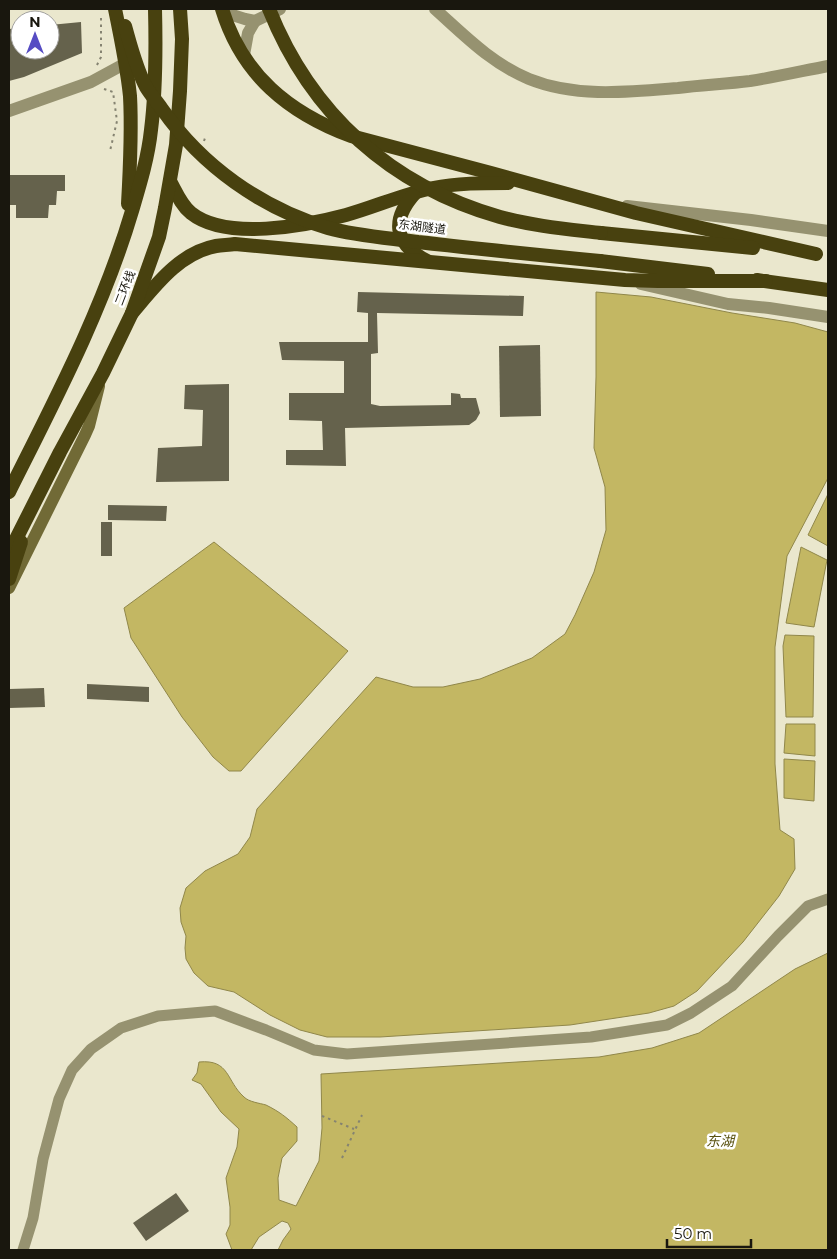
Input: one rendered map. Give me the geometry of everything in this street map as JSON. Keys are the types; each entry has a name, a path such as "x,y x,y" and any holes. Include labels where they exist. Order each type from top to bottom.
{"highway":[{"path":"115,9 126,63 130,98 130,174 127,228"},
{"name":"东湖隧道","path":"122,9 134,60 147,88 175,128 207,161 231,180 260,199 293,216 329,228 369,236 660,267 828,290"},
{"name":"二环线","path":"9,492 93,319 110,278 127,228 142,174 151,131 155,90 155,9"},
{"name":"二环线","path":"9,553 60,452 103,373 132,313 159,237 176,145 182,40 180,9"},
{"path":"268,9 293,60 320,99 350,133 373,154 394,169 441,196 500,217 552,228 822,255"},
{"path":"223,10 231,32 244,55 263,81 302,114 332,130 665,220 822,255"},
{"path":"170,181 189,212 200,219 226,228 246,229 270,228 319,221 434,188 454,185 524,182"},
{"path":"417,192 402,211 399,229 408,248 430,263"},
{"path":"132,313 164,277 188,257 216,246 236,244 625,280 766,281"},
{"path":"9,580 33,505"}],"main road":[{"path":"9,588 89,426 103,373"},
{"path":"9,486 22,466"}],"street":[{"path":"244,55 248,33 255,21 280,9"},
{"path":"436,9 478,49 500,65 529,79 563,89 596,92 632,92 750,81 828,66"},
{"path":"223,10 255,21"},
{"path":"9,111 91,82 126,63"},
{"path":"579,198 828,231"},
{"path":"625,280 728,304 828,317"},
{"path":"23,1250 33,1218 43,1159 59,1099 72,1070 91,1049 120,1028 158,1016 215,1010 314,1050 347,1054 591,1037 667,1025 691,1014 732,986 808,906 828,899"}],"path":[{"path":"95,69 102,57 101,18"},
{"path":"101,88 113,92 117,120 110,151"},
{"path":"342,1158 362,1115"},
{"path":"322,1116 355,1129"}],"water":[{"path":"596,292 651,297 795,323 828,332 828,478 787,556 775,647 775,764 780,830 794,839 795,869 779,896 743,942 697,991 674,1006 649,1013 570,1025 380,1037 327,1037 300,1030 270,1015 234,992 208,986 194,973 186,959 186,936 181,922 180,908 186,888 205,871 238,854 250,837 257,809 376,677 413,687 443,687 480,679 532,658 565,634 594,572 606,530 605,487 594,448"},
{"path":"828,494 828,546 808,535"},
{"path":"214,542 348,651 241,771 229,771 213,757 182,717 131,638 124,608"},
{"path":"801,547 827,560 814,627 786,623"},
{"path":"785,635 814,636 813,717 786,717 783,646"},
{"path":"786,724 815,724 815,756 784,753"},
{"path":"784,759 815,761 814,801 784,798"},
{"name":"东湖","path":"828,953 828,1250 278,1250 291,1229 288,1223 282,1221 259,1237 251,1250 232,1250 226,1234 230,1225 230,1207 226,1178 237,1147 239,1129 221,1112 201,1084 192,1080 197,1073 199,1062 217,1064 226,1072 238,1091 246,1099 266,1105 283,1115 297,1127 297,1141 282,1158 278,1178 279,1200 296,1206 319,1161 322,1128 321,1074 599,1057 652,1048 699,1033 795,969"}],"building":[{"path":"81,22 82,53 24,77 9,81 9,29 10,60 60,60 60,24"},
{"path":"9,175 65,175 65,191 57,191 56,205 49,205 48,218 16,218 16,205 9,205"},
{"path":"358,292 524,296 523,316 377,313 378,353 371,354 371,404 380,406 451,405 451,393 460,394 461,398 476,398 480,413 476,420 469,425 345,428 346,466 286,465 286,450 323,450 322,421 289,420 289,393 344,393 344,361 282,360 279,342 368,342 368,313 357,312"},
{"path":"540,345 541,416 500,417 499,346"},
{"path":"229,384 229,481 156,482 158,448 202,446 203,410 184,409 185,385"},
{"path":"108,505 167,506 166,521 108,520"},
{"path":"101,522 112,522 112,556 101,556"},
{"path":"87,684 149,687 149,702 87,699"},
{"path":"44,688 45,707 9,708 9,689"},
{"path":"176,1193 189,1211 146,1241 133,1223"}]}
